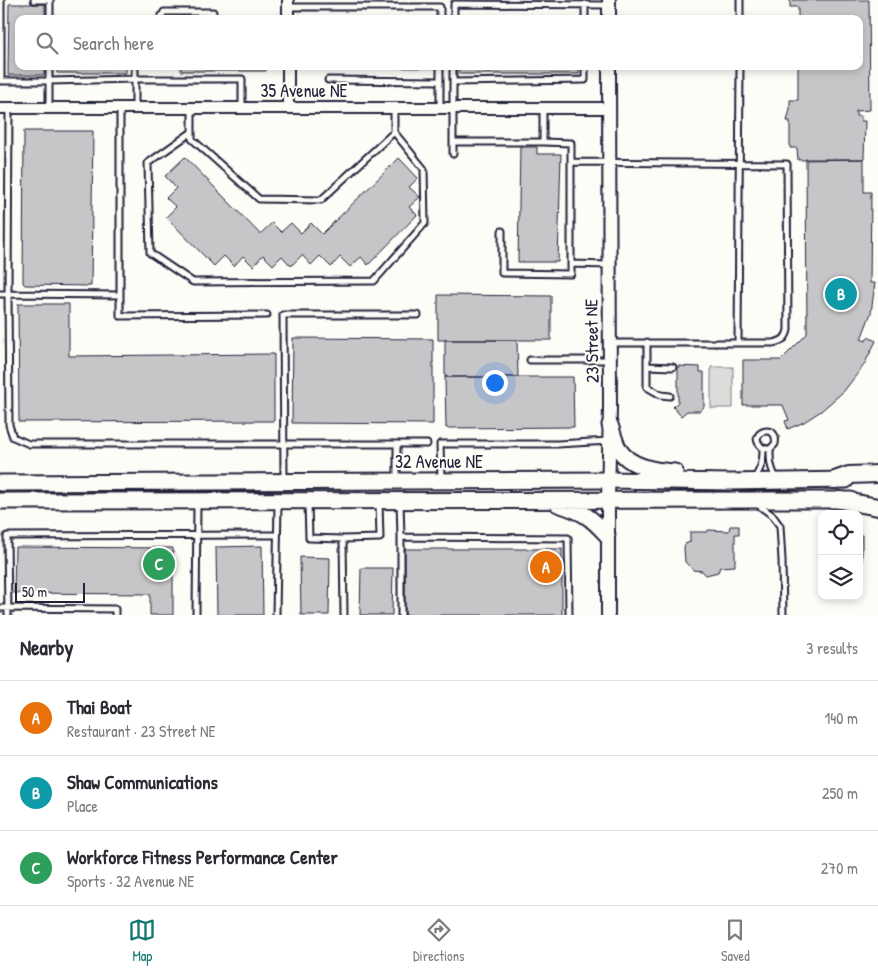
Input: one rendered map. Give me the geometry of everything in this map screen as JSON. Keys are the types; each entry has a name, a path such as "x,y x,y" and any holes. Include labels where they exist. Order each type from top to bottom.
{"main road":[{"path":"610,425 620,451 639,465 660,471 730,482"},
{"path":"0,472 36,482"},
{"path":"835,480 849,475 878,474"},
{"name":"32 Avenue NE","path":"0,483 397,480 878,481"},
{"path":"2,503 278,500 878,500"},
{"path":"545,500 582,513 591,518 608,535"},
{"path":"840,500 878,507"}],"street":[{"path":"609,2 609,15"},
{"path":"288,70 288,108"},
{"name":"23 Street NE","path":"608,70 610,343 608,615"},
{"name":"35 Avenue NE","path":"4,108 608,108"}],"lane":[{"path":"1,0 1,81 242,80 242,108"},
{"path":"34,0 50,0 50,15"},
{"path":"740,0 740,15"},
{"path":"454,15 454,4 585,4 609,2"},
{"path":"288,3 440,7 440,15"},
{"path":"585,4 585,15"},
{"path":"162,15 164,12 213,12"},
{"path":"49,70 49,108"},
{"path":"135,70 135,108"},
{"path":"440,70 440,108"},
{"path":"452,154 453,70"},
{"path":"453,82 586,80 585,70"},
{"path":"738,343 740,70"},
{"path":"328,80 440,81"},
{"path":"4,108 9,425 13,437 30,444 427,444"},
{"path":"120,108 120,316 267,315"},
{"path":"192,108 192,139 259,199 321,200 394,132"},
{"path":"192,132 148,163 150,253 193,282 374,281 425,223 424,168 394,132 394,108"},
{"path":"543,108 543,142"},
{"path":"453,142 571,143 571,274 502,273 502,231"},
{"path":"571,162 787,164 788,330 784,339 773,344 610,343"},
{"path":"571,264 609,265"},
{"path":"0,294 120,295"},
{"path":"284,481 283,315 418,315"},
{"path":"647,342 647,387 661,395 670,396"},
{"path":"530,360 610,360"},
{"path":"647,366 674,366"},
{"path":"772,432 776,438 775,444 770,448 763,448 758,444 758,437 761,433 772,432"},
{"path":"442,480 440,444 558,444 610,440"},
{"path":"397,444 397,480"},
{"path":"753,482 762,464 763,448"},
{"path":"770,448 770,464 779,482"},
{"path":"276,615 278,500"},
{"path":"196,615 197,501"},
{"path":"308,501 309,538 343,539 380,538 379,501"},
{"path":"400,501 400,615"},
{"path":"752,501 772,515 780,526 783,615"},
{"path":"8,615 7,536 277,535"},
{"path":"401,537 568,538 569,615"},
{"path":"343,539 344,615"},
{"path":"0,608 115,609 115,615"},
{"path":"73,608 73,615"}],"shaded area":[{"path":"711,367 733,367 733,408 711,408"}],"building":[{"path":"790,0 869,0 870,110 856,111 856,116 861,116 861,121 865,121 864,159 798,160 797,148 790,148 790,121 787,121 790,100 798,100 798,70 863,70 863,15 798,15 798,7 790,7"},
{"path":"9,4 45,4 45,15 15,15 15,70 44,70 44,75 8,75"},
{"path":"57,70 126,70 126,73 57,73"},
{"path":"181,70 266,70 266,71"},
{"path":"459,70 579,70 579,74 459,74"},
{"path":"24,131 93,131 91,286 25,285 23,283"},
{"path":"520,147 537,147 537,154 561,154 558,262 518,262"},
{"path":"185,157 260,234 272,223 281,232 291,223 301,233 311,223 322,234 399,158 418,178 409,187 420,197 409,207 417,215 368,265 361,257 350,267 340,257 331,267 320,256 311,265 302,255 291,266 282,256 273,265 263,255 253,266 243,256 234,266 224,256 214,266 166,217 176,207 166,198 176,188 165,176"},
{"path":"806,159 864,159 864,192 871,192 870,283 875,283 871,313 861,339 866,341 868,337 876,341 864,365 844,391 821,411 804,422 788,429 785,421 789,420 783,405 743,405 743,360 781,360 807,334"},
{"path":"438,295 551,296 551,340 438,340"},
{"path":"18,304 69,304 69,356 274,354 274,421 19,422"},
{"path":"293,338 433,339 433,424 292,423"},
{"path":"445,340 517,340 518,377 445,377"},
{"path":"678,366 700,367 700,372 704,372 704,407 700,411 687,411 681,416 673,407 678,402"},
{"path":"445,377 573,377 574,427 446,428"},
{"path":"730,526 739,526 739,534 735,534 735,566 720,567 718,572 706,575 702,571 693,570 685,562 684,548 685,544 690,542 690,532 707,532 708,530 729,531"},
{"path":"262,546 263,615 217,615 216,547"},
{"path":"15,547 173,548 173,615 150,615 150,594 14,593"},
{"path":"405,549 562,549 562,615 405,615"},
{"path":"300,557 330,558 329,615 301,615"},
{"path":"361,568 393,568 392,615 360,615"}],"place":[{"name":"Shaw Communications","path":"841,294"},
{"name":"Workforce Fitness Performance Center","path":"159,564"},
{"name":"Thai Boat","path":"546,567"}]}
